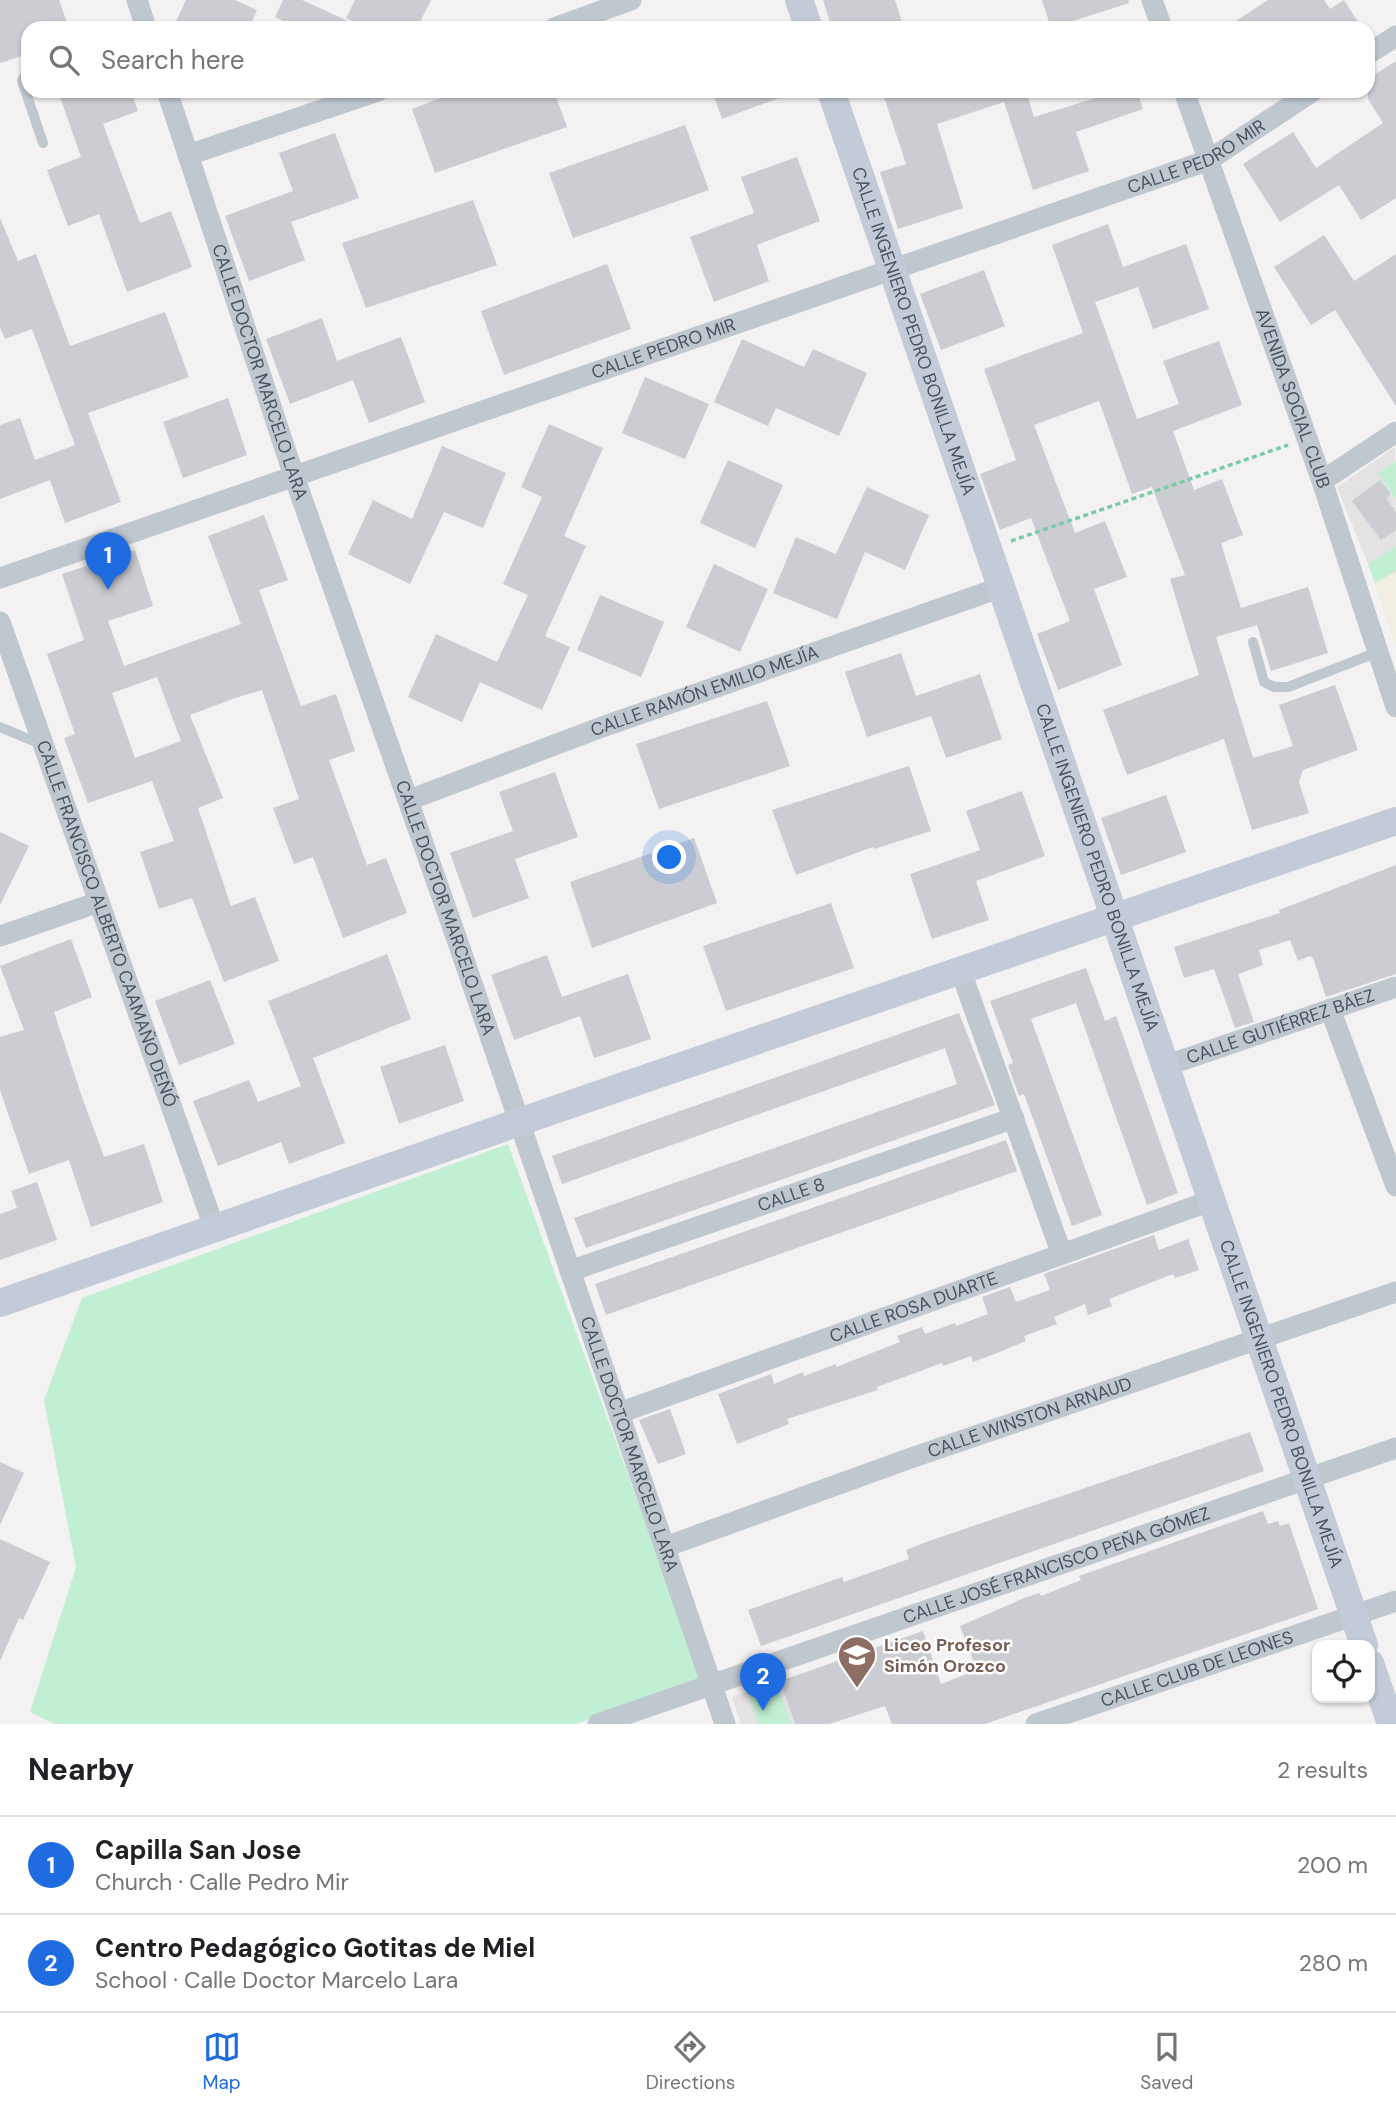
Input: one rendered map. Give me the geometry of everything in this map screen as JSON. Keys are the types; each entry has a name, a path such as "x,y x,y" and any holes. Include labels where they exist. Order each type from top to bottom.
{"street":[{"path":"137,0 144,21"},
{"path":"573,21 631,0"},
{"path":"799,0 806,21"},
{"path":"1152,0 1160,21"},
{"path":"1375,50 1396,36"},
{"name":"CALLE DOCTOR MARCELO LARA","path":"169,98 294,476 409,800 725,1724"},
{"path":"188,155 357,98"},
{"name":"CALLE INGENIERO PEDRO BONILLA MEJÍA","path":"833,98 1166,1066 1256,1339 1362,1640"},
{"name":"AVENIDA SOCIAL CLUB","path":"1187,98 1322,481 1396,707"},
{"name":"CALLE PEDRO MIR","path":"0,578 699,339 891,268 1209,160 1302,98"},
{"path":"1322,481 1396,432"},
{"name":"CALLE RAMÓN EMILIO MEJÍA","path":"409,800 603,727 1002,587"},
{"name":"CALLE FRANCISCO ALBERTO CAAMAÑO DEÑÓ","path":"0,622 214,1227"},
{"path":"0,1303 519,1120 961,972 1396,821"},
{"path":"0,936 99,902"},
{"path":"961,972 1061,1252"},
{"name":"CALLE GUTIÉRREZ BÁEZ","path":"1166,1066 1396,987"},
{"path":"1330,1009 1396,1186"},
{"name":"CALLE 8","path":"570,1271 1014,1118"},
{"name":"CALLE ROSA DUARTE","path":"619,1413 1061,1252 1210,1201"},
{"name":"CALLE WINSTON ARNAUD","path":"665,1547 1396,1292"},
{"name":"CALLE JOSÉ FRANCISCO PEÑA GÓMEZ","path":"598,1724 1396,1448"},
{"name":"CALLE CLUB DE LEONES","path":"1037,1724 1396,1601"},
{"path":"1375,1678 1391,1724"}],"lane":[{"path":"28,98 43,143"},
{"path":"1253,642 1264,682 1274,687 1288,687 1378,652"},
{"path":"0,727 44,746"}],"path":[{"path":"989,549 1306,438"}],"shaded area":[{"path":"1395,447 1396,546 1368,564 1337,487"},
{"path":"780,1681 795,1724 741,1724 732,1697"}],"green space":[{"path":"1396,461 1396,499 1378,473"},
{"path":"1396,546 1396,644 1368,564"},
{"path":"508,1144 702,1679 576,1724 55,1724 30,1712 76,1567 44,1400 82,1298"},
{"path":"778,1686 791,1724 758,1724 749,1696"}],"sand":[{"path":"1396,571 1396,644 1375,583"}],"building":[{"path":"0,0 59,0 66,21 21,21 21,56 0,63"},
{"path":"186,0 235,0 257,10 252,21 176,21"},
{"path":"283,0 302,0 348,21 283,21 275,17"},
{"path":"355,0 431,0 420,21 352,21 346,18"},
{"path":"823,0 895,0 902,21 830,21"},
{"path":"1042,0 1128,0 1129,3 1073,21 1049,21"},
{"path":"1268,0 1324,0 1330,9 1344,0 1357,21 1236,21"},
{"path":"1396,61 1396,198 1361,220 1339,185 1280,222 1243,164 1293,132 1316,168 1383,123 1368,99 1375,98 1375,74"},
{"path":"60,98 133,98 138,111 103,124 140,223 171,211 192,267 127,292 99,214 68,226 47,170 81,157"},
{"path":"441,98 557,98 567,127 435,173 412,109"},
{"path":"714,98 779,98 722,119"},
{"path":"884,98 1028,98 1034,117 1096,98 1139,98 1143,109 1076,132 1089,171 1033,190 1004,102 937,124 963,208 898,229 880,172 906,164"},
{"path":"685,125 709,190 573,238 549,173"},
{"path":"335,133 359,198 291,222 305,260 249,281 225,216 293,191 279,153"},
{"path":"797,157 820,221 757,245 769,281 714,302 690,237 754,213 741,177"},
{"path":"473,200 497,265 366,308 342,243"},
{"path":"0,218 18,261 36,254 70,346 165,312 189,377 88,413 121,502 65,523 50,480 0,499 0,425 20,418 35,460 75,445 32,329 5,339 0,327"},
{"path":"1108,224 1123,267 1186,244 1209,309 1153,329 1138,287 1095,302 1137,419 1179,404 1163,361 1219,341 1242,405 1173,431 1194,490 1222,479 1243,535 1221,543 1241,608 1308,587 1328,653 1271,671 1257,625 1216,637 1253,758 1293,746 1279,705 1335,685 1358,750 1303,770 1299,782 1309,813 1252,830 1224,739 1127,775 1103,710 1199,675 1170,579 1185,575 1152,487 1132,494 1099,401 1034,425 1075,533 1105,521 1127,577 1094,589 1122,665 1058,690 1037,634 1070,621 1031,518 1000,530 980,474 1016,460 984,369 1083,333 1052,245"},
{"path":"1324,235 1354,281 1396,254 1396,406 1335,310 1311,325 1274,267"},
{"path":"607,264 631,329 504,375 481,311"},
{"path":"984,270 1005,326 941,350 920,294"},
{"path":"322,318 337,361 401,337 425,402 369,423 353,380 290,404 266,339"},
{"path":"742,339 804,367 813,349 867,373 839,436 776,408 768,426 714,402"},
{"path":"645,377 709,404 685,459 622,433"},
{"path":"228,398 247,455 183,478 163,422"},
{"path":"549,424 603,448 564,536 586,546 545,636 570,647 542,710 480,682 462,722 408,697 436,634 497,662 528,595 503,584 542,497 521,487"},
{"path":"442,446 506,473 483,528 444,512 410,584 348,554 373,500 412,519"},
{"path":"728,460 783,485 755,548 700,523"},
{"path":"1380,480 1391,494 1386,498 1396,512 1396,530 1381,540 1352,501"},
{"path":"867,487 929,515 905,570 865,552 837,619 773,593 796,537 836,554"},
{"path":"264,515 288,580 259,590 301,706 336,694 355,751 329,760 367,865 386,858 407,913 343,938 313,857 294,864 273,808 299,799 262,690 235,698 190,715 223,798 198,808 231,906 255,897 279,961 224,982 192,898 159,909 140,852 174,841 152,781 88,803 64,738 75,734 47,654 84,640 62,574 135,550 153,606 108,621 124,666 241,624 208,536","holes":["157,677 181,741 135,758 112,693"]},
{"path":"714,564 768,589 740,652 686,627"},
{"path":"600,595 664,622 641,677 577,650"},
{"path":"901,653 916,696 980,674 1002,739 946,758 931,716 867,737 845,672"},
{"path":"767,701 790,766 659,809 636,744"},
{"path":"909,766 931,831 874,849 873,847 796,875 772,810"},
{"path":"555,772 578,837 515,859 529,898 473,918 450,853 513,831 499,792"},
{"path":"1022,791 1045,856 976,881 989,920 932,939 910,874 980,850 966,811"},
{"path":"1166,795 1186,852 1121,875 1101,818"},
{"path":"0,832 29,846 0,905"},
{"path":"694,838 717,903 592,948 570,882"},
{"path":"1396,865 1396,974 1326,997 1313,958 1310,956 1298,961 1290,940 1259,950 1263,965 1238,974 1254,1022 1235,1028 1214,969 1184,978 1174,947 1280,913 1279,910"},
{"path":"831,903 854,968 726,1011 703,946"},
{"path":"71,939 92,997 54,1012 80,1091 104,1157 144,1144 163,1202 91,1227 69,1160 29,1174 0,1090 0,1037 24,1030 0,966"},
{"path":"387,954 411,1019 313,1058 345,1143 289,1164 281,1142 218,1166 193,1101 249,1080 258,1102 301,1086 268,1001"},
{"path":"547,955 562,997 628,974 651,1039 594,1058 580,1016 514,1040 491,975"},
{"path":"1086,968 1105,1021 1116,1016 1178,1193 1147,1205 1076,1003 1031,1019 1102,1215 1072,1226 1024,1094 1019,1096 1008,1065 1013,1063 990,1001"},
{"path":"210,980 235,1044 179,1065 155,1001"},
{"path":"959,1013 995,1105 586,1248 574,1218 957,1084 945,1048 562,1184 552,1156"},
{"path":"445,1045 464,1101 399,1124 380,1067"},
{"path":"1006,1140 1017,1171 606,1315 595,1284"},
{"path":"37,1182 57,1240 0,1260 0,1214 17,1208 11,1191"},
{"path":"1154,1235 1159,1250 1188,1239 1199,1270 1175,1278 1173,1274 1109,1299 1112,1306 1088,1315 1085,1304 1054,1317 1057,1324 1024,1336 1026,1341 997,1353 973,1362 971,1356 943,1366 942,1363 877,1387 878,1390 787,1419 789,1424 737,1444 718,1394 771,1374 774,1384 803,1372 804,1376 836,1364 836,1367 900,1342 897,1336 922,1327 925,1334 955,1323 956,1326 988,1314 982,1297 1010,1287 1016,1302 1050,1290 1044,1274"},
{"path":"670,1409 686,1454 658,1464 639,1420"},
{"path":"1250,1432 1264,1471 761,1646 748,1610 842,1577 844,1582 909,1559 906,1550 929,1541"},
{"path":"0,1462 24,1473 0,1525"},
{"path":"1263,1511 1268,1524 1278,1521 1280,1526 1289,1523 1318,1609 985,1724 892,1724 885,1706 829,1724 795,1724 780,1681 923,1631 941,1684 977,1670 960,1626 1024,1598 1039,1593 1041,1596 1081,1580 1079,1576"},
{"path":"0,1539 50,1562 23,1620 19,1618 0,1661"}],"place":[{"name":"Capilla San Jose","path":"108,590"},
{"name":"Liceo Profesor Simón Orozco","path":"857,1689"},
{"name":"Centro Pedagógico Gotitas de Miel","path":"763,1711"}]}
